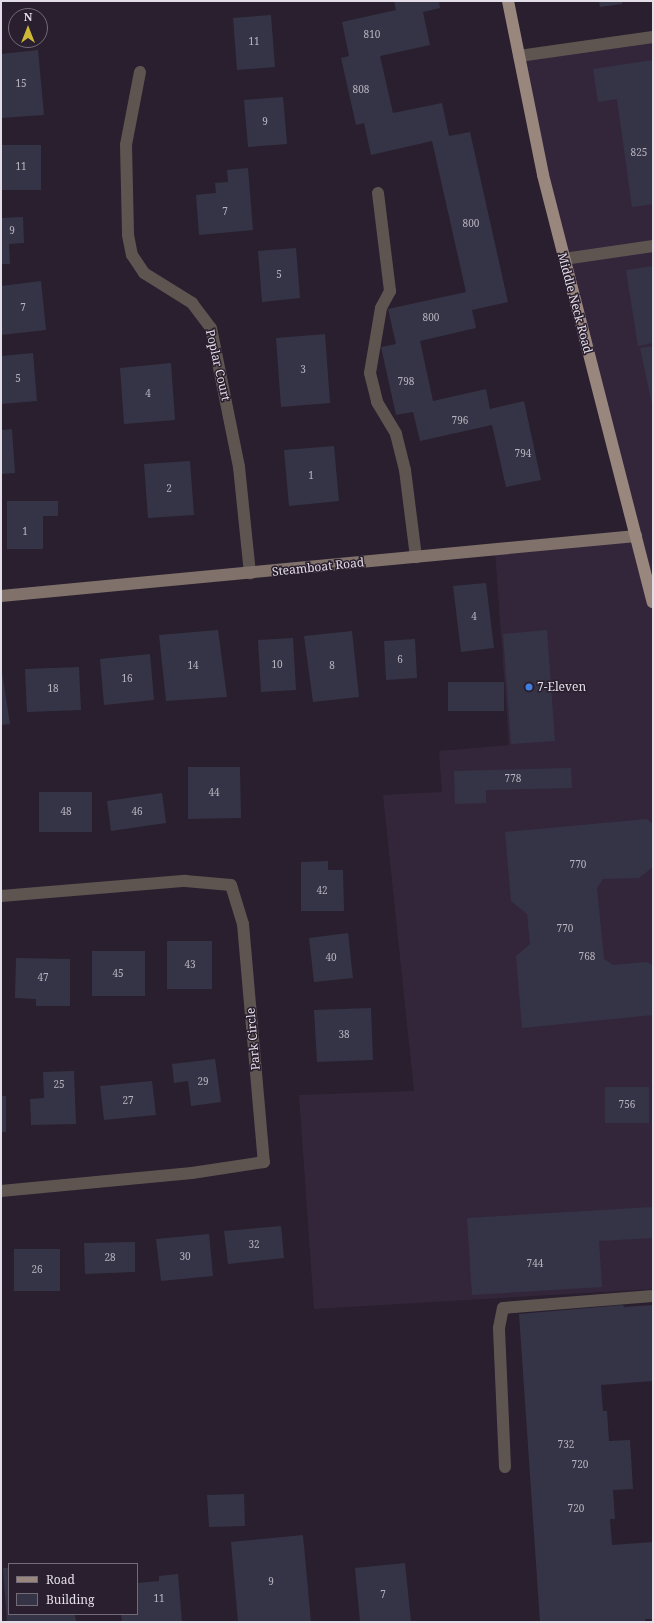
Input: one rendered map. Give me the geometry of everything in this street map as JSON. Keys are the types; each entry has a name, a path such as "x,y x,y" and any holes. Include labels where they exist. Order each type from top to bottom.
{"main road":[{"name":"Middle Neck Road","path":"508,1 542,175 636,536 650,575 653,602"}],"street":[{"path":"519,56 653,37"},
{"name":"Poplar Court","path":"140,72 126,146 128,235 132,255 144,273 192,303 211,328 239,467 250,573"},
{"path":"378,193 390,291 381,308 370,372 377,402 396,434 405,470 416,557"},
{"path":"564,259 653,246"},
{"name":"Steamboat Road","path":"1,596 636,536"},
{"name":"Park Circle","path":"1,896 186,881 231,885 243,924 264,1162 192,1174 1,1191"},
{"path":"505,1467 499,1328 503,1308 653,1296"}],"shaded area":[{"path":"653,37 653,575 646,576 653,602 653,1289 314,1309 299,1095 414,1091 383,795 442,792 439,751 509,745 495,550 636,536 519,56"}],"building":[{"path":"394,1 439,1 440,8 423,12 430,45 380,56 393,113 442,103 449,136 470,132 508,302 472,310 476,328 420,341 433,401 486,389 490,409 524,401 541,480 506,487 492,425 420,441 413,412 396,415 381,347 396,344 388,309 466,292 432,141 371,155 364,123 356,125 341,58 349,56 342,22 396,10"},
{"path":"599,1 622,1 622,4 600,7"},
{"path":"271,15 275,67 237,70 233,18"},
{"path":"38,50 44,115 1,118 1,54"},
{"path":"653,60 653,204 632,207 617,99 598,102 593,69"},
{"path":"283,97 287,144 248,147 244,100"},
{"path":"1,145 41,145 41,190 1,190"},
{"path":"248,168 253,230 199,235 196,195 216,193 215,183 228,182 227,170"},
{"path":"23,217 24,243 9,244 10,264 1,264 1,218"},
{"path":"296,248 300,298 262,302 258,251"},
{"path":"653,266 653,343 638,346 626,270"},
{"path":"41,281 46,330 1,335 1,286"},
{"path":"325,334 330,403 281,407 276,338"},
{"path":"653,346 653,404 652,404 640,348"},
{"path":"33,353 37,401 1,404 1,356"},
{"path":"171,363 175,420 124,424 120,368"},
{"path":"12,429 15,473 1,474 1,430"},
{"path":"334,446 339,501 289,506 284,450"},
{"path":"190,461 194,515 148,518 144,464"},
{"path":"7,501 58,501 58,516 43,516 43,549 7,549"},
{"path":"486,583 494,648 461,652 453,586"},
{"path":"218,630 227,697 166,701 159,635"},
{"name":"7-Eleven","path":"547,630 555,741 511,744 503,634"},
{"path":"352,631 359,697 313,702 304,636"},
{"path":"293,638 296,690 261,692 258,640"},
{"path":"415,639 417,678 386,680 384,641"},
{"path":"150,654 154,700 104,705 100,659"},
{"path":"1,666 10,724 1,725"},
{"path":"79,667 81,710 27,712 25,669"},
{"path":"448,682 504,682 504,711 448,711"},
{"path":"188,767 240,767 241,818 188,819"},
{"path":"571,768 572,788 486,790 486,803 455,804 454,771"},
{"path":"39,792 92,792 92,832 39,832"},
{"path":"162,793 166,823 111,831 107,801"},
{"path":"647,819 653,824 653,867 639,878 603,879 597,888 604,959 613,965 646,962 653,965 653,1015 522,1028 516,956 530,944 527,914 511,901 505,832"},
{"path":"328,861 328,870 343,870 344,911 301,911 301,862"},
{"path":"348,933 353,978 314,982 309,938"},
{"path":"167,941 212,941 212,989 167,989"},
{"path":"92,951 145,951 145,996 92,996"},
{"path":"16,958 70,959 70,1006 36,1006 36,999 15,998"},
{"path":"371,1008 373,1060 317,1062 314,1010"},
{"path":"215,1059 221,1102 191,1106 188,1081 174,1083 172,1064"},
{"path":"74,1071 76,1124 31,1125 30,1099 44,1098 43,1072"},
{"path":"152,1081 156,1115 104,1120 100,1086"},
{"path":"605,1087 649,1087 649,1123 605,1123"},
{"path":"1,1096 6,1096 6,1132 1,1132"},
{"path":"653,1207 653,1238 599,1241 602,1287 472,1295 467,1218"},
{"path":"281,1226 284,1258 228,1264 224,1231"},
{"path":"209,1234 213,1276 161,1281 156,1239"},
{"path":"135,1242 135,1272 85,1274 84,1243"},
{"path":"14,1249 60,1249 60,1291 14,1291"},
{"path":"623,1305 624,1307 653,1305 653,1381 601,1385 603,1411 607,1411 609,1441 630,1440 633,1489 613,1490 615,1519 610,1519 612,1545 653,1542 653,1619 645,1619 645,1622 540,1622 519,1314"},
{"path":"244,1494 245,1526 209,1527 207,1495"},
{"path":"303,1535 311,1622 238,1622 231,1542"},
{"path":"405,1563 411,1622 360,1622 355,1568"},
{"path":"3,1568 8,1568 8,1615 75,1615 76,1622 7,1622"},
{"path":"178,1574 182,1622 122,1622 121,1615 138,1615 138,1583 159,1581 159,1576"}],"place":[{"name":"7-Eleven","path":"529,687"}]}
